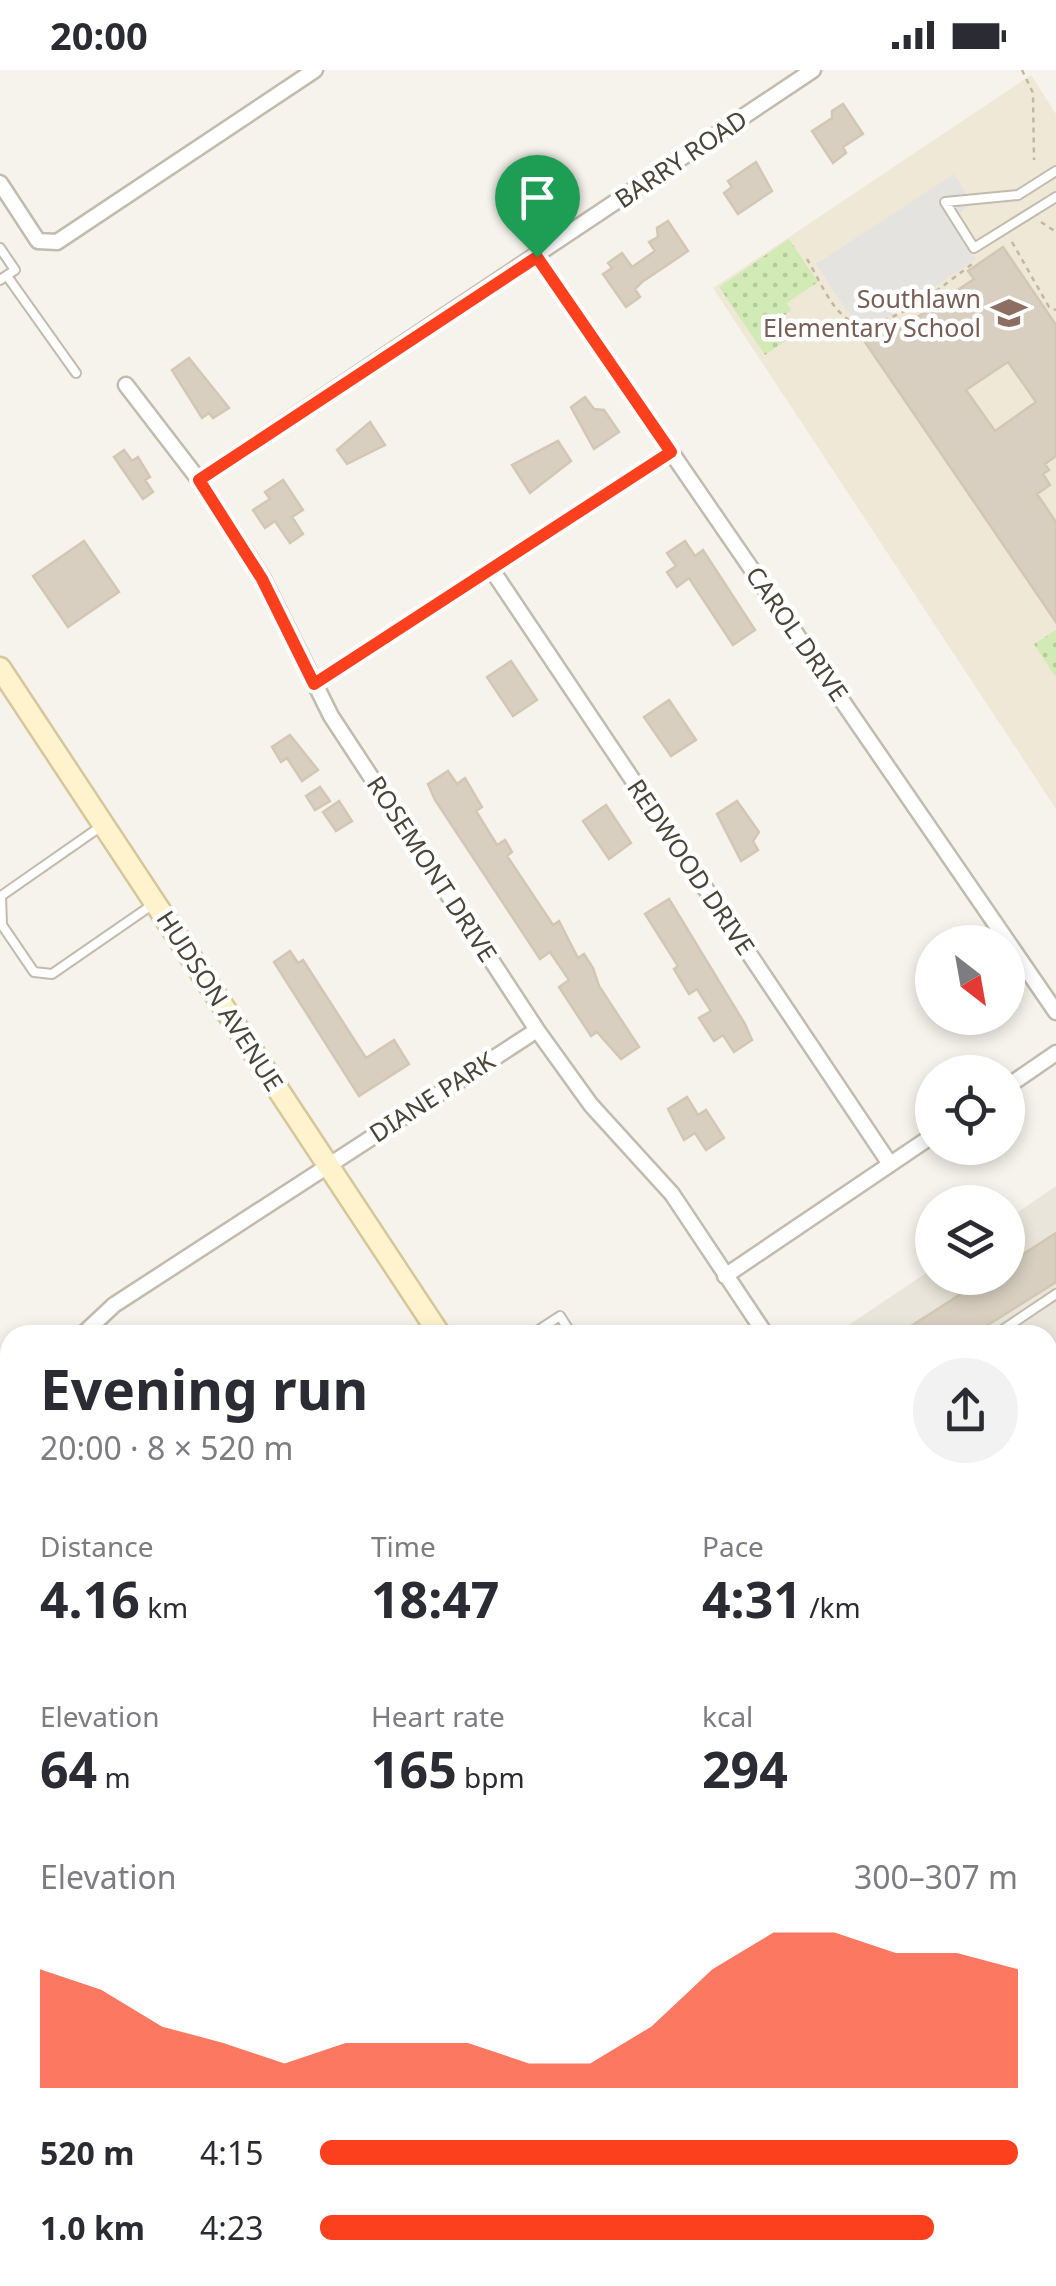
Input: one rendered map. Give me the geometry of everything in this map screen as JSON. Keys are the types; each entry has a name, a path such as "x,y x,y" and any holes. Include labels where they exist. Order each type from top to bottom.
{"main road":[{"name":"HUDSON AVENUE","path":"0,668 430,1325"}],"street":[{"path":"0,183 38,240 57,242 315,70"},
{"name":"BARRY ROAD","path":"199,480 813,70"},
{"name":"CAROL DRIVE","path":"537,257 1056,1012"},
{"name":"ROSEMONT DRIVE","path":"126,385 199,480 262,579 314,684 537,1030 591,1105 672,1194 759,1325"},
{"path":"314,684 671,452"},
{"name":"REDWOOD DRIVE","path":"492,570 890,1164"},
{"name":"DIANE PARK","path":"93,1325 114,1305 537,1030"},
{"path":"1025,1074 1056,1053"},
{"path":"725,1276 915,1147"}],"lane":[{"path":"1056,171 1018,194 945,202 974,248 1056,196"},
{"path":"0,248 15,270 4,278 76,373"},
{"path":"103,824 1,896 2,925 34,972 52,974 155,902"},
{"path":"1010,1325 1056,1294"},
{"path":"546,1325 560,1316 566,1325"}],"path":[{"path":"1022,70 1033,93 1034,160"},
{"path":"1031,224 1048,224 1056,232"},
{"path":"1020,231 1009,238 1049,307 1056,310"},
{"path":"807,259 842,314 849,321 871,324 892,318 985,256"}],"shaded area":[{"path":"1031,75 1056,114 1056,809 713,288"},
{"path":"954,174 973,203 950,220 976,259 889,317 860,321 846,310 816,264"},
{"path":"1056,1186 1056,1325 849,1325 915,1280 915,1295 1025,1295 1025,1207"}],"green space":[{"path":"789,239 818,282 787,303 791,310 779,320 791,337 765,355 719,287"},
{"path":"1056,630 1056,675 1055,676 1034,644"}],"building":[{"path":"843,104 863,134 843,147 846,153 833,163 812,131 832,118 832,111"},
{"path":"756,162 772,191 738,214 724,193 732,187 728,181"},
{"path":"668,221 688,251 642,282 635,289 640,297 626,307 603,274 612,268 608,263 622,253 632,267 655,251 649,242 658,237 657,228"},
{"path":"1003,247 1056,325 1056,456 1045,464 1049,470 1043,474 1050,485 1037,494 1056,522 1056,622 865,342 896,321 901,328 974,279 968,271","holes":["1008,362 1036,402 995,431 966,390"]},
{"path":"189,358 229,408 213,418 209,413 202,418 172,370"},
{"path":"585,397 594,409 604,410 619,432 594,449 571,407"},
{"path":"370,422 385,445 347,464 337,450"},
{"path":"558,441 571,461 530,493 512,465"},
{"path":"124,450 132,461 138,457 150,477 145,480 153,492 143,499 114,457"},
{"path":"283,480 303,510 292,517 303,534 290,543 275,521 265,528 253,510 270,499 265,492"},
{"path":"84,541 119,592 68,627 33,576"},
{"path":"685,541 695,556 703,550 755,630 733,645 689,578 677,587 667,572 676,566 667,553"},
{"path":"511,661 537,700 513,716 487,677"},
{"path":"669,700 696,740 671,756 644,717"},
{"path":"290,735 318,770 302,781 287,758 281,762 272,747"},
{"path":"448,771 457,784 465,778 482,807 476,811 497,845 505,840 512,852 507,856 553,925 559,921 578,958 584,954 593,968 599,986 639,1047 621,1059 597,1032 591,1036 559,987 569,980 550,952 540,959 435,800 428,784"},
{"path":"320,787 330,801 315,810 306,796"},
{"path":"339,801 352,821 336,831 323,812"},
{"path":"737,801 759,832 753,841 758,850 741,861 717,814"},
{"path":"606,805 631,843 609,859 583,821"},
{"path":"669,899 752,1040 734,1052 723,1035 714,1041 699,1018 711,1011 697,989 689,994 674,969 678,966 645,914"},
{"path":"290,951 298,963 303,960 366,1058 394,1040 409,1064 359,1096 274,962"},
{"path":"687,1097 698,1115 706,1110 724,1138 706,1150 695,1133 684,1140 668,1109"},
{"path":"1056,1233 1056,1282 988,1325 913,1325 959,1295 1025,1295 1025,1253"}],"place":[{"name":"Southlawn Elementary School","path":"1009,313"}],"route":[{"path":"537,257 671,452 314,684 278,607 199,480 537,257"}]}
